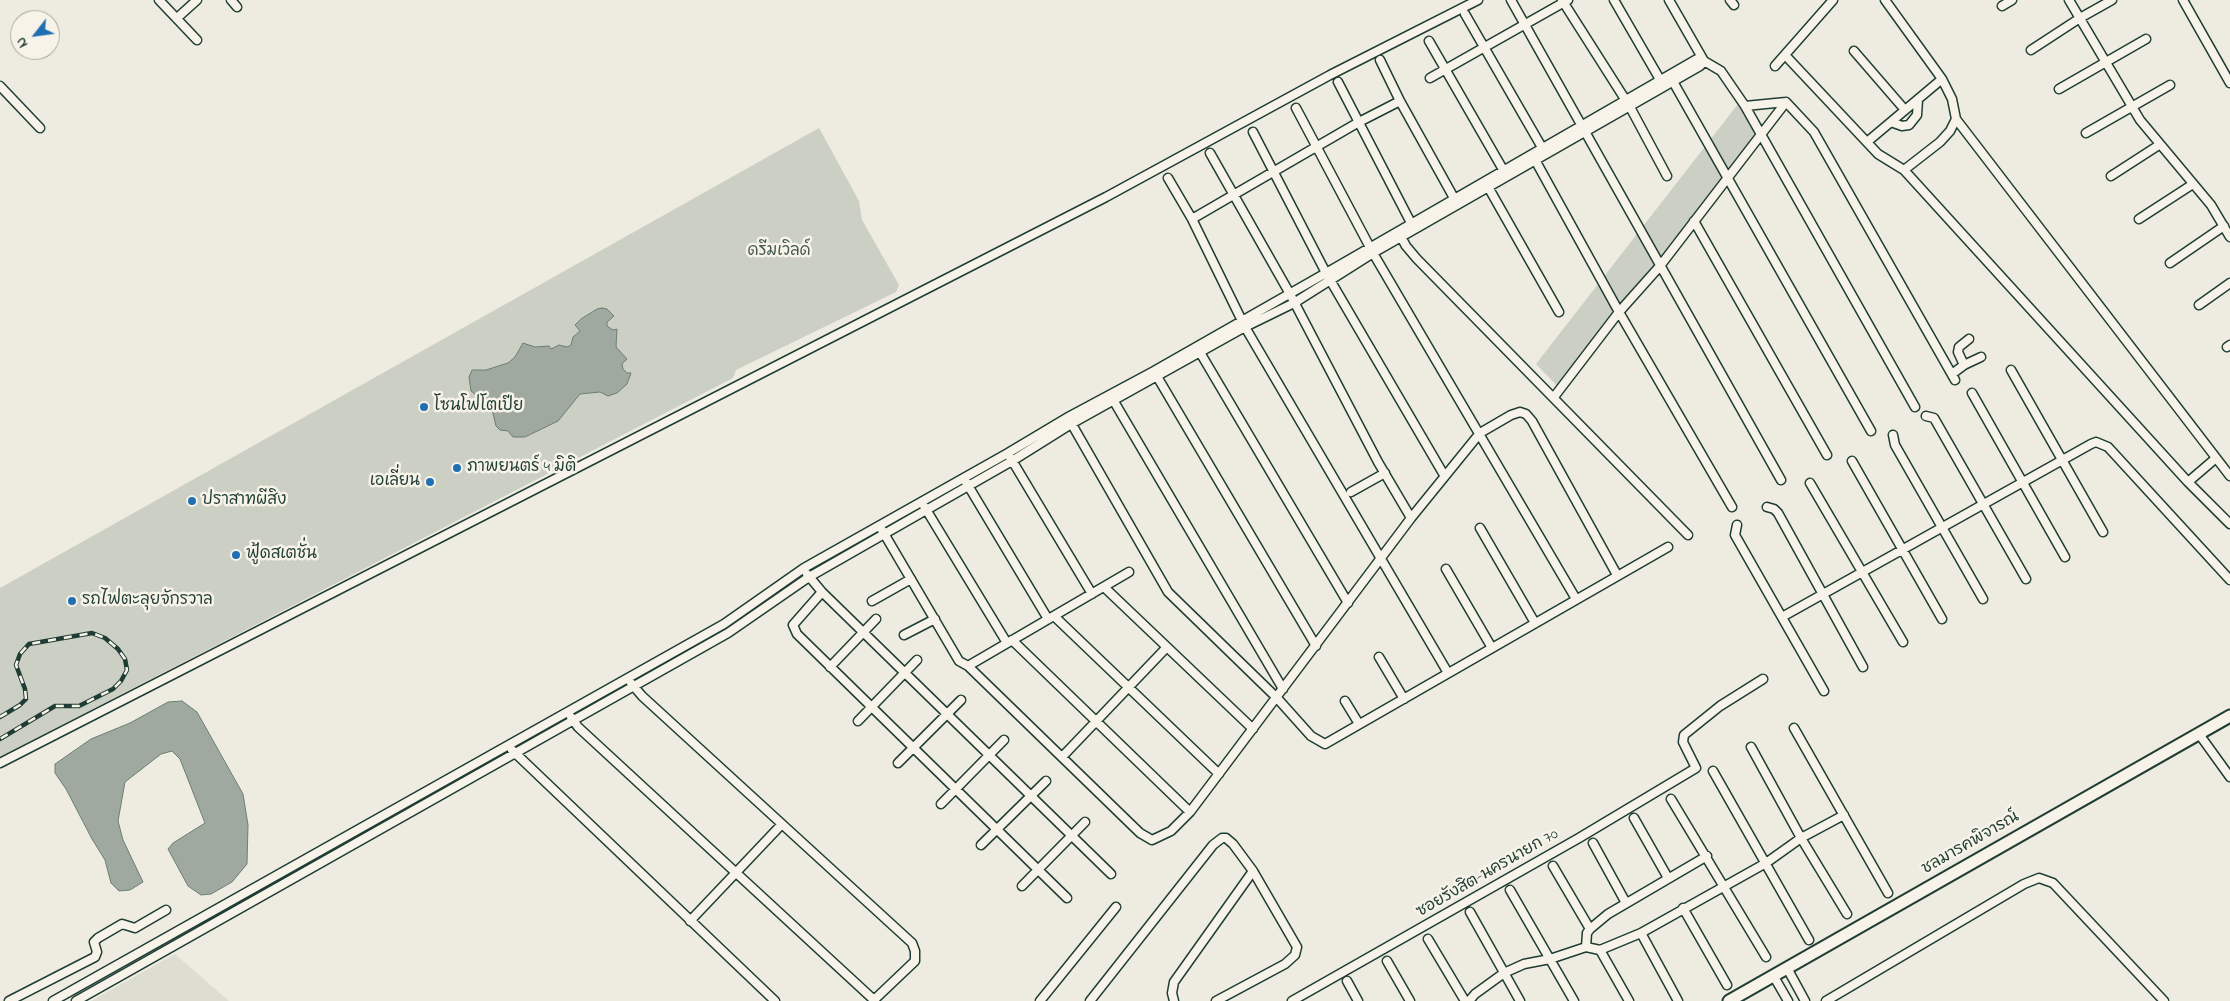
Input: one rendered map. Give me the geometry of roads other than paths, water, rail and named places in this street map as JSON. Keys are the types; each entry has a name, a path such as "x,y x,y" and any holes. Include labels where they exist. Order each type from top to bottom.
{"street":[{"path":"160,0 197,40"},
{"path":"177,18 197,0"},
{"path":"230,0 237,7"},
{"path":"0,763 1106,197 1466,3 1478,0"},
{"path":"1511,0 1781,480"},
{"path":"1614,0 1662,83"},
{"path":"1669,0 1704,61"},
{"path":"1775,66 1832,0"},
{"path":"1886,0 1942,80 1952,99 1956,118 2230,476"},
{"path":"2002,6 2012,0"},
{"path":"2069,0 2131,106 2159,145 2211,204 2230,237"},
{"path":"2031,50 2112,0"},
{"path":"2183,0 2230,83"},
{"path":"1430,78 1565,1 1668,176"},
{"path":"1465,14 1544,152"},
{"path":"2059,89 2146,39"},
{"path":"1429,41 1505,174"},
{"path":"1854,51 1905,110"},
{"path":"1785,55 1878,154 1904,170 2188,482 2230,524"},
{"path":"53,1001 276,877 628,676 724,624 804,568 1008,453 1156,374 1244,324 1290,294 1328,276 1627,104 1662,83 1669,74 1697,59 1721,71 1745,106 1760,137 1915,407"},
{"path":"1380,60 1400,101 1454,198"},
{"path":"1662,83 1673,82 1700,66 1704,61"},
{"path":"1669,74 1871,431"},
{"path":"1867,142 1942,80"},
{"path":"1338,82 1411,222"},
{"path":"2086,133 2170,85"},
{"path":"0,86 40,128"},
{"path":"1891,122 1902,126 1908,125 1917,115 1918,100"},
{"path":"1192,220 1359,122 1400,101"},
{"path":"1745,106 1786,102"},
{"path":"1554,397 1619,312 1660,266 1786,102"},
{"path":"1786,102 1814,132 1954,377 1964,366 1981,357"},
{"path":"1296,108 1372,250 1576,599"},
{"path":"1904,170 1940,142 1950,131 1956,118"},
{"path":"1253,132 1328,276 1444,475"},
{"path":"2111,176 2159,145"},
{"path":"1210,153 1290,294 1411,518"},
{"path":"1534,158 1619,312 1732,507"},
{"path":"1168,178 1192,220 1244,324 1448,673"},
{"path":"1400,234 1411,222 1454,198 1487,184"},
{"path":"1487,184 1559,312"},
{"path":"2139,219 2193,184"},
{"path":"1694,222 1827,455"},
{"path":"2170,263 2224,226"},
{"path":"1400,234 1406,246 1417,259 1688,534"},
{"path":"1244,324 1294,303 1328,276"},
{"path":"2199,305 2230,284"},
{"path":"1964,366 1958,352 1959,347 1969,339"},
{"path":"1198,350 1348,603"},
{"path":"2011,370 2103,532"},
{"path":"1156,374 1316,646"},
{"path":"1972,393 2065,557"},
{"path":"1112,398 1283,690"},
{"path":"1065,408 1168,592 1277,698 1311,736 1318,742 1325,744 1335,740 1359,724 1668,547"},
{"path":"880,526 959,661 968,666 1140,833 1152,840 1171,831 1190,812 1444,475 1480,433 1511,415 1520,412 1526,414 1532,421 1617,575"},
{"path":"1926,416 1934,418 2026,579"},
{"path":"76,1001 632,685 728,633 808,577 1012,461 1070,419"},
{"path":"1893,435 1895,445 1983,599"},
{"path":"1782,617 2090,444 2102,443 2108,447 2230,580"},
{"path":"1008,453 1092,594"},
{"path":"2188,482 2216,458"},
{"path":"1852,461 1942,619"},
{"path":"1352,492 1385,473"},
{"path":"964,478 1051,618 1219,774"},
{"path":"1810,483 1903,642"},
{"path":"922,502 1010,642 1096,721 1190,812"},
{"path":"1767,507 1774,509 1778,513 1863,667"},
{"path":"1737,525 1735,535 1824,691"},
{"path":"1480,528 1535,623"},
{"path":"804,568 808,577 822,592 1111,874"},
{"path":"1446,569 1492,648"},
{"path":"968,666 1128,572"},
{"path":"872,601 912,579"},
{"path":"1104,586 1253,729"},
{"path":"822,592 793,624 793,629 1067,898"},
{"path":"830,666 876,619"},
{"path":"904,635 935,619"},
{"path":"1062,757 1168,647"},
{"path":"1379,657 1404,699"},
{"path":"858,721 917,660"},
{"path":"568,710 578,727 874,1000 915,961 915,951 912,944 632,685 628,676"},
{"name":"ซอยรังสิต-นครนายก 70","path":"1292,1001 1579,838 1696,768 1683,742 1684,736 1720,706 1763,679"},
{"path":"898,763 961,700"},
{"path":"1345,701 1359,724"},
{"name":"ชลมารคพิจารณ์","path":"1729,1001 2230,716"},
{"path":"1794,728 1888,893"},
{"path":"2199,734 2230,777"},
{"path":"941,804 1004,740"},
{"path":"508,744 514,753 775,1001"},
{"path":"1751,747 1801,838 1847,914"},
{"path":"1713,771 1809,940"},
{"path":"456,774 461,783"},
{"path":"981,845 1046,780"},
{"path":"1672,799 1766,957"},
{"path":"1428,939 1467,1001 1504,973 1524,964 1550,959 1586,947 1600,950 1640,933 1766,863 1801,838 1844,815"},
{"path":"1634,818 1668,878"},
{"path":"1022,886 1085,822"},
{"path":"690,921 782,824"},
{"path":"1090,1001 1216,841 1226,838 1233,844 1253,871 1297,947 1295,955 1285,964 1216,1001"},
{"path":"1593,843 1626,903"},
{"path":"1586,947 1587,933 1590,929 1626,903 1707,856"},
{"path":"1553,866 1590,929"},
{"path":"1174,1001 1172,993 1174,982 1253,871"},
{"path":"276,877 280,886"},
{"path":"1826,1001 2024,884 2039,878 2053,883 2164,1001"},
{"path":"1510,890 1574,1001"},
{"path":"1040,1001 1116,907"},
{"path":"1683,908 1727,985"},
{"path":"9,1001 95,956 94,942 122,924 134,928 166,910"},
{"path":"1470,912 1520,1001"},
{"path":"1640,933 1678,1001"},
{"path":"171,936 175,944"},
{"path":"1600,950 1629,1001"},
{"path":"1387,961 1410,1001"},
{"path":"1787,968 1805,1001"},
{"path":"1773,976 1788,1001"},
{"path":"1347,981 1358,1001"}],"railway":[{"path":"0,717 20,705 26,699 25,689 16,665 20,654 29,644 92,633 105,638 118,649 125,659 127,670 121,681 113,689 79,706 55,706 0,739"}],"place":[{"name":"โซนโฟโตเปีย","path":"424,407"},
{"name":"ภาพยนตร์ 4 มิติ","path":"457,468"},
{"name":"เอเลี่ยน","path":"430,482"},
{"name":"ปราสาทผีสิง","path":"192,501"},
{"name":"ฟู้ดสเตชั่น","path":"236,555"},
{"name":"รถไฟตะลุยจักรวาล","path":"72,601"}],"park label":[{"name":"ดรีมเวิลด์","path":"779,252"}]}
